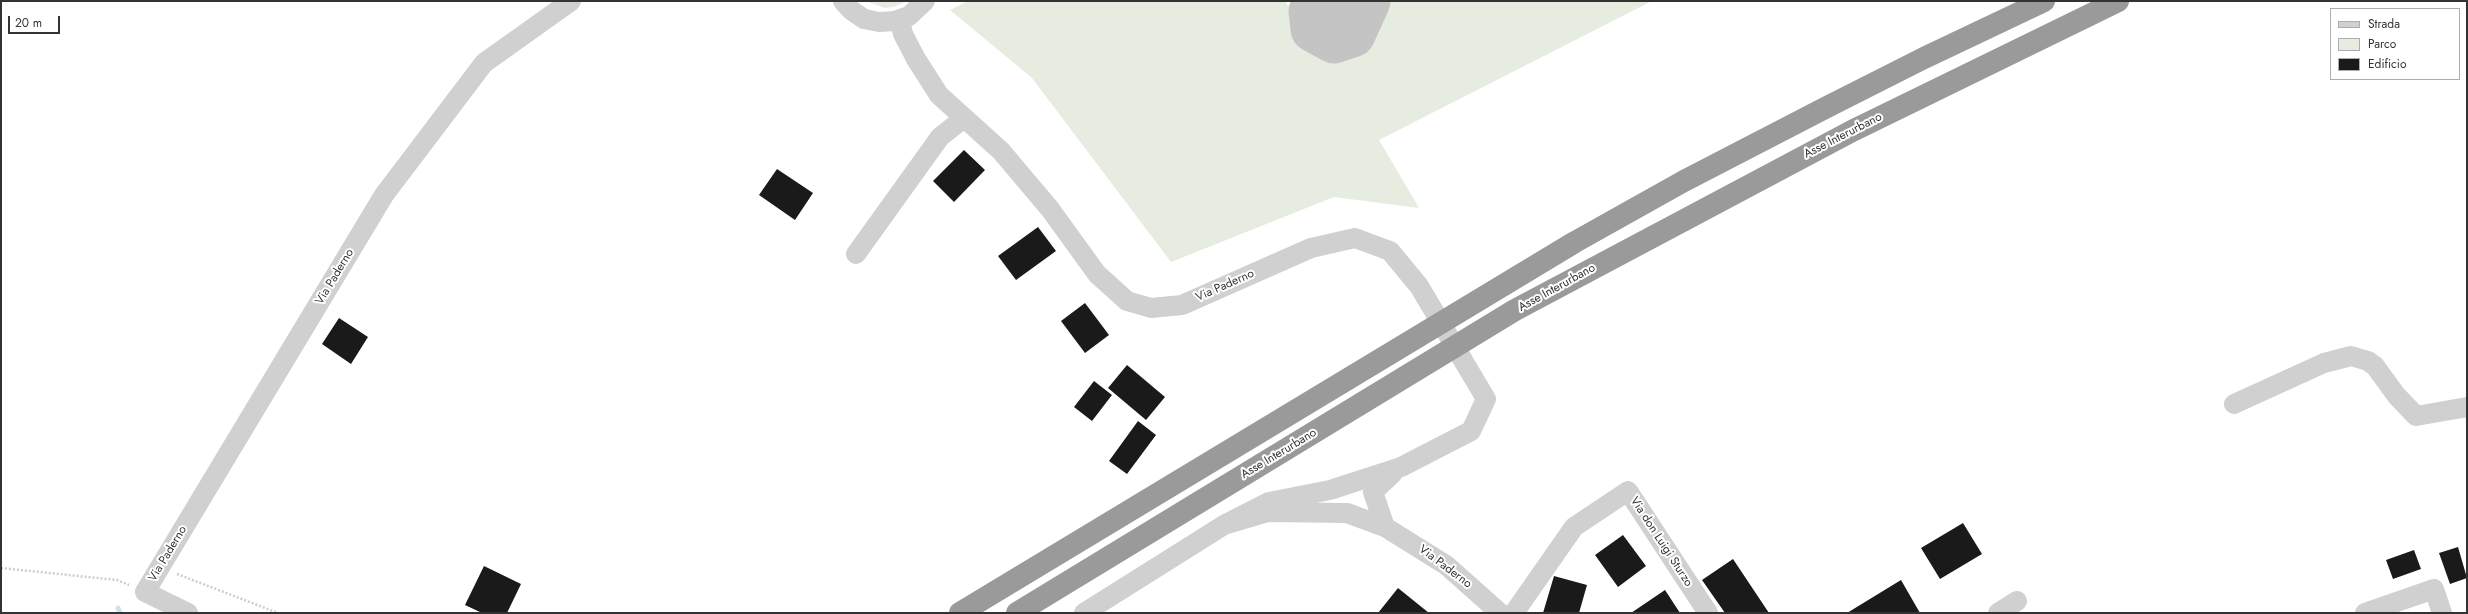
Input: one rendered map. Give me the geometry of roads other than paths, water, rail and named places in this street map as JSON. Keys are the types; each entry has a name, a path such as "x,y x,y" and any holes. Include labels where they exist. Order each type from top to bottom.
{"highway":[{"path":"960,613 1575,242 1684,181 1827,107 1924,58 2044,1"},
{"name":"Asse Interurbano","path":"1017,613 1515,310 1852,131 2118,1"}],"street":[{"name":"Via Paderno","path":"188,613 145,592 384,195 484,63 571,1"},
{"path":"843,1 851,10 864,19 879,22 900,20 909,16 925,1"},
{"name":"Via Paderno","path":"900,20 904,34 939,95 1001,151 1050,209 1096,274 1127,301 1151,308 1182,305 1311,248 1355,238 1390,251 1419,286 1486,398 1471,431 1401,467 1330,490 1269,502 1224,526 1084,613"},
{"path":"856,254 940,138 964,118"},
{"path":"2234,404 2324,363 2351,356 2375,366 2396,395 2416,416 2467,406"},
{"name":"Via Paderno","path":"1347,513 1401,467"},
{"path":"1317,513 1330,490"},
{"name":"Via don Luigi Sturzo","path":"1514,613 1574,527 1628,491 1708,613"},
{"path":"1373,492 1385,527"},
{"name":"Via Paderno","path":"1224,526 1268,512 1347,513 1385,527 1446,565 1500,613"},
{"path":"2365,613 2434,589 2442,613"},
{"path":"1998,613 2017,601"}],"waterway":[{"path":"118,608 120,613"}]}
